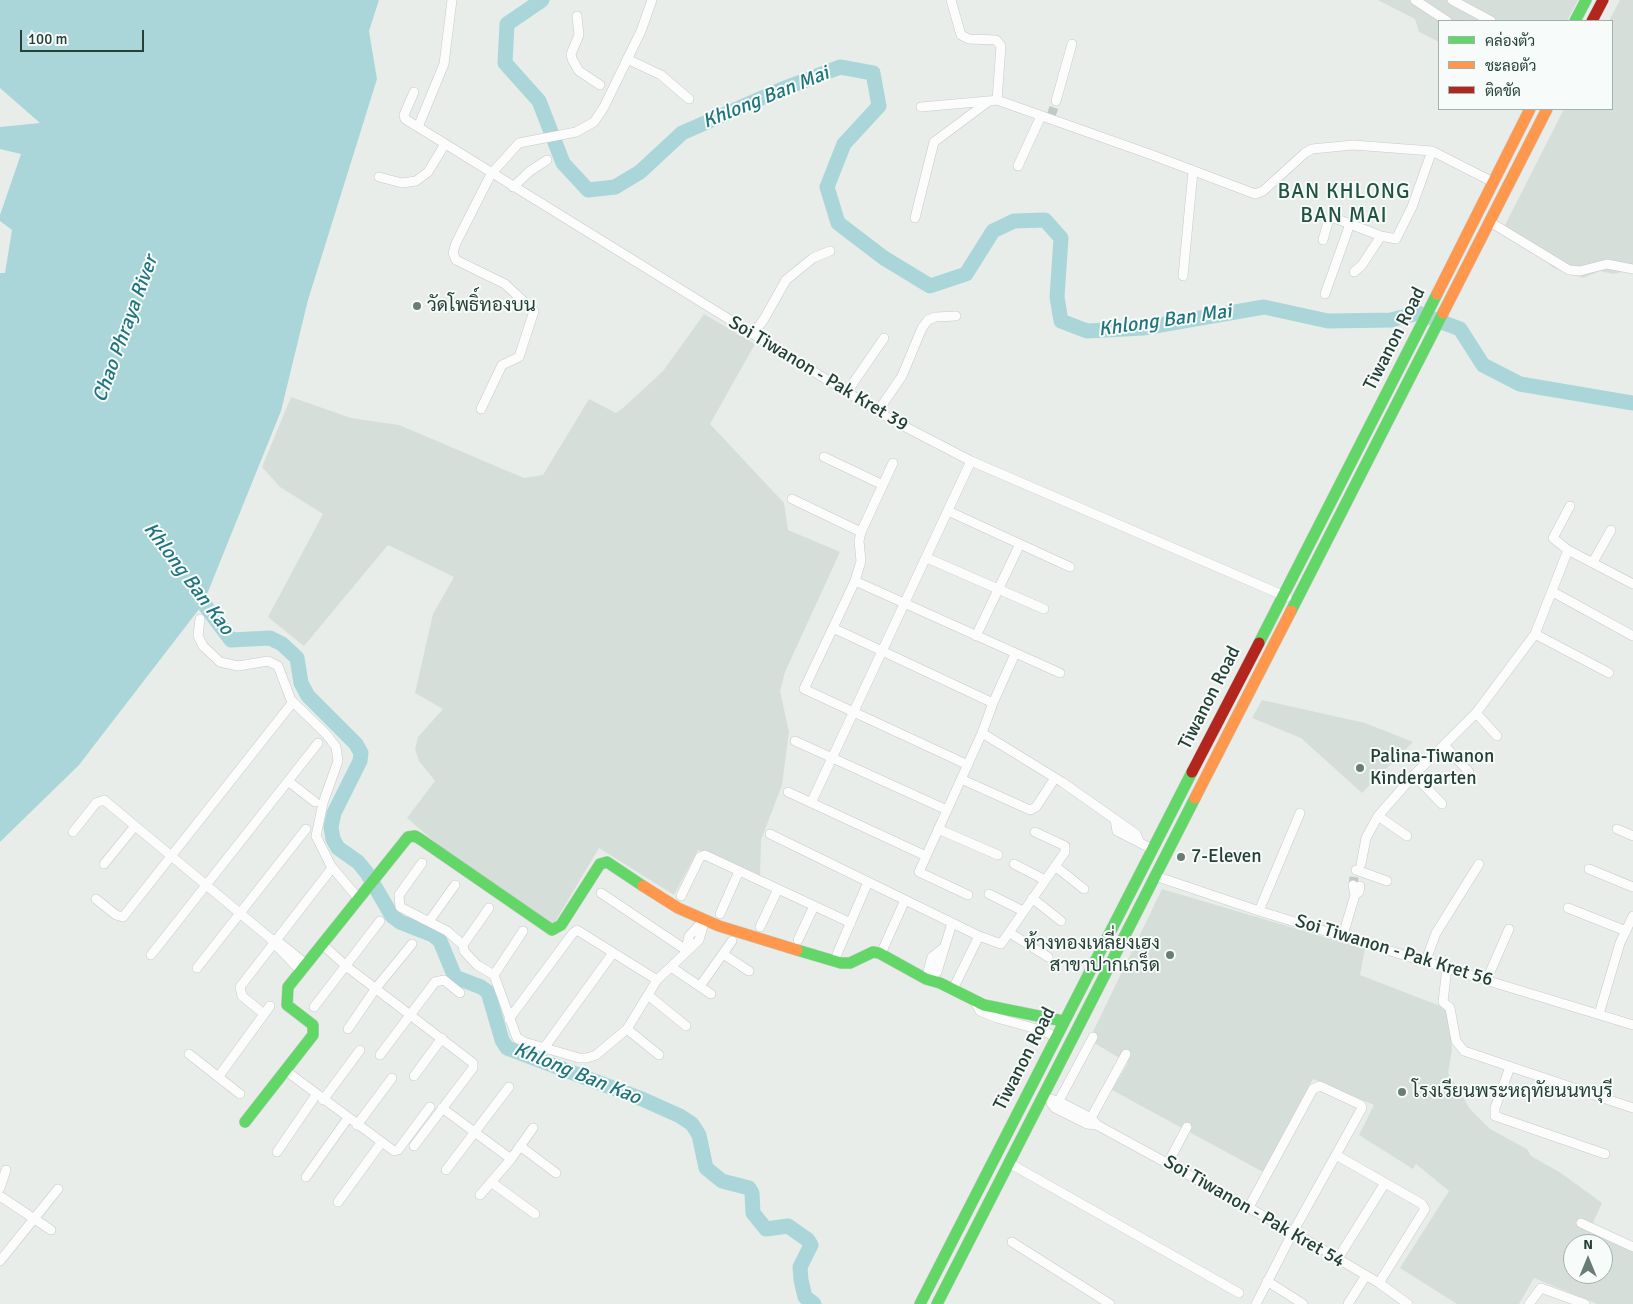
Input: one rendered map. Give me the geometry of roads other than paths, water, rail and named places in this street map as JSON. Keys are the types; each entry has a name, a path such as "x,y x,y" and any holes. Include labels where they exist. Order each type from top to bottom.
{"main road":[{"path":"1576,20 1586,0"},
{"path":"1593,20 1603,0"},
{"name":"Tiwanon Road","path":"920,1304 1055,1037 1436,298 1529,110"},
{"name":"Tiwanon Road","path":"937,1304 1009,1163 1052,1102 1155,876 1546,110"},
{"path":"245,1122 308,1045 314,1030 310,1021 288,1005 286,998 288,988 408,837 415,836 552,930 561,925 600,864 607,862 678,908 737,932 841,964 873,952 879,953 926,979 954,989 972,999 1000,1010 1064,1021"},
{"path":"975,1195 989,1203"}],"street":[{"path":"418,127 443,69 452,0"},
{"path":"481,409 502,365 519,357 534,314 533,308 505,284 456,260 453,253 456,243 491,174 519,143 566,134 594,122 606,87 627,59 652,0"},
{"path":"914,218 934,142 993,100 1001,46 996,40 969,39 961,35 951,0"},
{"path":"1416,0 1446,20"},
{"path":"1452,0 1489,20"},
{"path":"577,16 579,35 571,54 572,59 579,71 606,87"},
{"path":"1056,101 1072,44"},
{"path":"627,59 672,83 686,95"},
{"name":"Soi Tiwanon - Pak Kret 39","path":"414,92 403,117 491,174 878,411 971,461 1296,602"},
{"path":"921,107 993,100 1047,117 1255,194 1262,191 1295,160 1312,149 1353,145 1432,150 1493,182"},
{"path":"1018,166 1047,117"},
{"path":"379,177 402,183 416,181 428,172 445,144"},
{"path":"1323,240 1330,218 1336,218 1381,236 1396,239 1412,207 1432,150"},
{"path":"513,187 525,174 547,160"},
{"path":"1183,276 1193,171"},
{"path":"1490,222 1569,270 1580,271 1607,264 1633,269"},
{"path":"1325,294 1350,224"},
{"path":"1354,272 1362,265 1381,236"},
{"path":"752,334 764,319 786,280 814,258 830,251"},
{"path":"878,411 902,376 917,344 922,328 928,320 935,316 956,316"},
{"path":"847,392 884,338"},
{"path":"824,457 883,485"},
{"path":"811,803 971,461"},
{"path":"893,463 861,532 859,541 861,561 855,581 804,689 968,764"},
{"path":"792,498 861,532"},
{"path":"1570,506 1554,538 1568,550 1632,582"},
{"path":"948,511 1070,568"},
{"path":"1593,562 1611,530"},
{"path":"976,636 1020,544"},
{"path":"1342,935 1355,895 1359,892 1358,876 1366,838 1378,816 1414,775 1476,713 1535,634 1568,550"},
{"path":"927,558 1044,609"},
{"path":"855,581 1060,673"},
{"path":"1553,592 1633,636"},
{"path":"200,619 198,636 203,646 220,662 238,666 268,661 278,666 294,702 326,734 338,753 334,776 317,823 316,836 332,868 360,897"},
{"path":"833,628 992,703"},
{"path":"1535,634 1609,673"},
{"path":"968,895 920,874 920,869 982,733 992,703 1015,654"},
{"path":"96,899 116,915 124,917 171,855 294,702"},
{"path":"1476,713 1497,736"},
{"path":"982,733 1056,778 1136,834 1139,841 1152,849"},
{"path":"795,740 947,810"},
{"path":"151,955 318,743"},
{"path":"1444,746 1469,772"},
{"path":"1414,775 1442,804"},
{"path":"961,779 1030,810 1036,807 1056,778"},
{"path":"288,781 315,802"},
{"path":"788,792 926,856"},
{"path":"73,832 100,800 104,800 241,913 304,968"},
{"path":"1259,911 1300,813"},
{"path":"1378,816 1407,836"},
{"path":"104,864 135,826"},
{"path":"197,968 306,829"},
{"path":"938,829 998,855"},
{"path":"1617,829 1633,836"},
{"path":"770,834 979,936 1001,944 1065,852 1065,846 1035,832"},
{"path":"682,896 700,857 705,855 850,923"},
{"path":"422,863 398,900 400,907 410,914 430,920 447,931 463,945 464,951 477,965 494,975 517,1038 544,1048 587,1058 596,1055 627,1029 657,980 686,950 689,936 705,919"},
{"path":"1014,864 1045,880"},
{"path":"1426,960 1436,933 1479,864"},
{"path":"1055,866 1084,888"},
{"path":"219,1076 267,1010 242,996 239,992 240,987 273,941 332,868"},
{"path":"1590,869 1633,887"},
{"path":"720,914 739,871"},
{"name":"Soi Tiwanon - Pak Kret 56","path":"1155,876 1259,911 1426,960 1633,1025"},
{"path":"1358,876 1387,881"},
{"path":"837,954 868,882"},
{"path":"430,920 455,885"},
{"path":"760,927 778,889"},
{"path":"602,893 686,950"},
{"path":"989,894 1023,911"},
{"path":"1032,898 1061,921"},
{"path":"883,949 905,900"},
{"path":"798,940 814,906"},
{"path":"463,945 489,908"},
{"path":"1568,908 1626,931"},
{"path":"1599,1014 1620,943 1633,916"},
{"path":"314,1007 380,921"},
{"path":"926,979 937,972 941,962 942,949 952,923"},
{"path":"1487,979 1509,929"},
{"path":"509,1019 573,932 577,930 657,980"},
{"path":"494,975 523,931"},
{"path":"1010,933 1048,957"},
{"path":"954,989 979,936"},
{"path":"700,986 732,941"},
{"path":"322,944 346,966 473,1063 473,1068 414,1146"},
{"path":"348,1029 376,988 412,944"},
{"path":"544,1048 614,953"},
{"path":"723,954 749,971"},
{"path":"671,966 711,994"},
{"path":"1447,967 1443,1002 1450,1008 1458,1046 1464,1051 1633,1108"},
{"path":"380,1055 439,979 444,980 460,992"},
{"path":"648,995 686,1026"},
{"path":"972,999 980,1011 1006,1021 1044,1031 1055,1037"},
{"path":"627,1029 659,1055"},
{"path":"1052,1102 1093,1036"},
{"path":"414,1076 442,1038"},
{"path":"277,1152 360,1050"},
{"path":"189,1054 240,1094"},
{"path":"1094,1121 1126,1054"},
{"path":"1510,1067 1495,1108 1495,1116 1605,1154"},
{"path":"286,1071 394,1151 398,1150 430,1107"},
{"path":"357,1125 392,1078"},
{"path":"1249,1207 1313,1089 1317,1086 1362,1107 1293,1232 1256,1304"},
{"path":"446,1170 509,1087"},
{"name":"Soi Tiwanon - Pak Kret 54","path":"1052,1102 1094,1121 1249,1207 1365,1277 1379,1283 1408,1304"},
{"path":"442,1108 511,1159"},
{"path":"306,1177 348,1118"},
{"path":"1168,1163 1187,1127"},
{"path":"480,1195 511,1159 533,1128"},
{"path":"338,1202 381,1143"},
{"path":"520,1146 556,1173"},
{"path":"1336,1154 1422,1204 1425,1209 1379,1283"},
{"path":"1009,1163 1239,1293"},
{"path":"0,1188 6,1170"},
{"path":"491,1182 536,1214"},
{"path":"1338,1260 1385,1183"},
{"path":"0,1261 58,1189"},
{"path":"0,1196 35,1217 51,1230"},
{"path":"1581,1223 1633,1247"},
{"path":"1012,1242 1110,1304"},
{"path":"1348,1304 1365,1277"},
{"path":"1267,1281 1303,1304"},
{"path":"1529,1304 1541,1288 1586,1304"}],"water":[{"name":"Chao Phraya River","path":"0,0 379,0 369,31 377,79 308,300 281,411 203,604 79,765 0,842 0,273 5,273 12,230 0,221 0,215 21,154 0,149 0,127 40,123 0,88"}],"waterway":[{"name":"Khlong Ban Mai","path":"542,0 507,24 505,63 539,101 563,163 588,190 615,187 640,172 682,133 780,90 840,67 873,73 879,106 844,144 827,187 838,223 884,258 930,286 966,274 993,231 1014,221 1045,220 1061,238 1057,297 1061,321 1087,331 1143,328 1264,307 1328,321 1391,320 1418,313 1460,329 1483,365 1520,384 1633,403"},
{"name":"Khlong Ban Kao","path":"192,588 231,640 270,638 282,644 297,658 301,683 308,696 356,744 361,753 360,761 334,813 331,827 333,839 338,848 358,862 367,873 392,916 400,922 433,935 440,941 455,977 481,987 488,992 502,1040 507,1048 642,1099 680,1116 692,1124 699,1135 706,1168 722,1181 749,1188 752,1193 753,1213 766,1229 788,1226 808,1240 811,1245 800,1267 801,1280 805,1297 814,1304"}],"tunnel":[{"path":"1051,116 1056,101"},
{"path":"1353,885 1354,877"}],"place":[{"name":"วัดโพธิ์ทองบน","path":"417,306"},
{"name":"Palina-Tiwanon Kindergarten","path":"1360,768"},
{"name":"7-Eleven","path":"1181,857"},
{"name":"ห้างทองเหลี่ยงเฮง สาขาปากเกร็ด","path":"1170,955"},
{"name":"โรงเรียนพระหฤทัยนนทบุรี","path":"1402,1092"}],"district":[{"name":"BAN KHLONG BAN MAI","path":"1344,204"}]}
